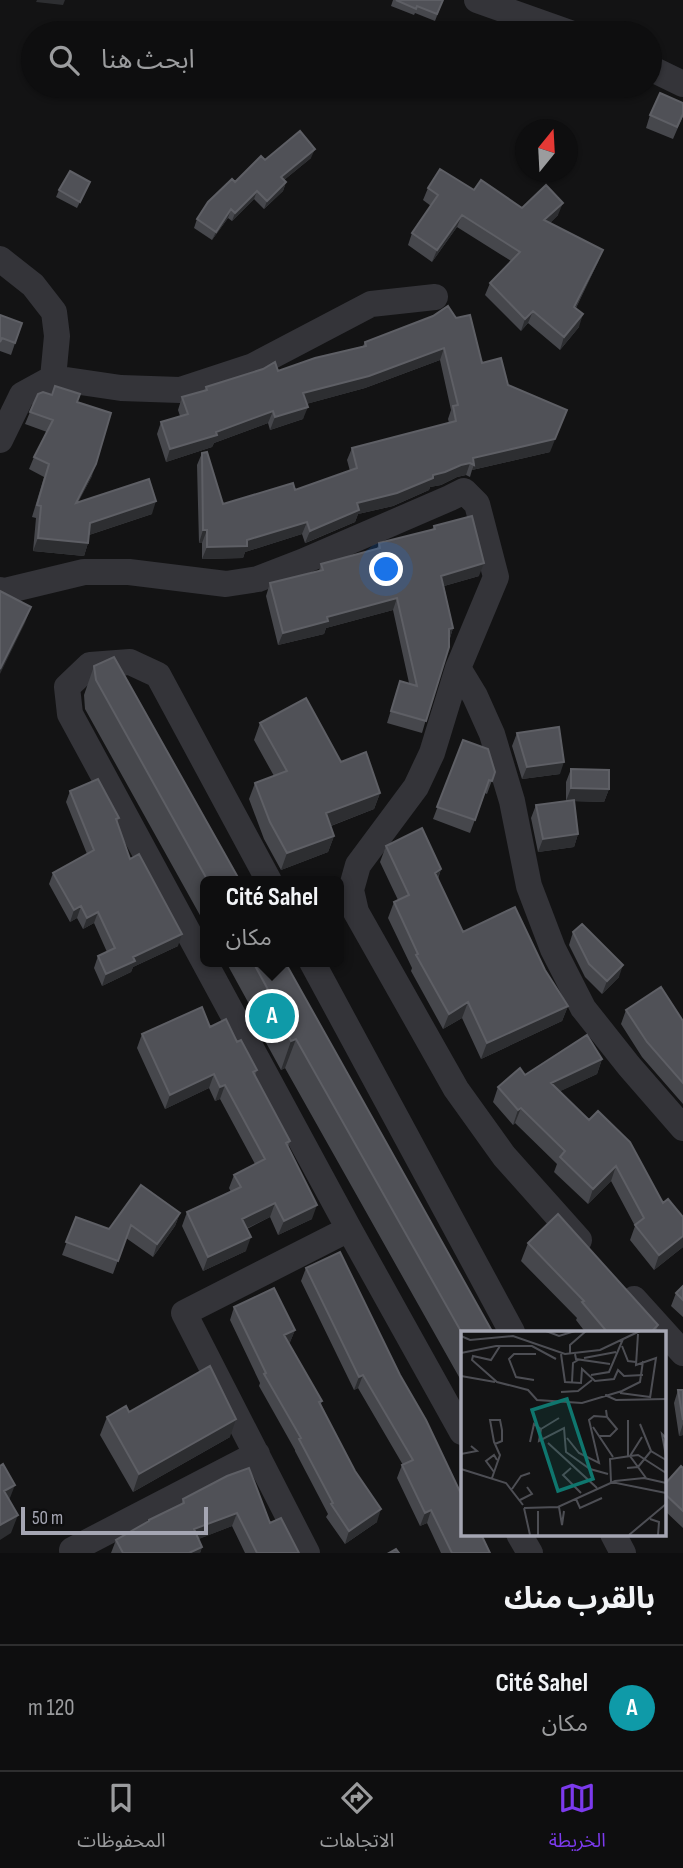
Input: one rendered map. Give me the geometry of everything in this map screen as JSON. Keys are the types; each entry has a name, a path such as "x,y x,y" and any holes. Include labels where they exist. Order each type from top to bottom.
{"street":[{"path":"477,0 536,21"},
{"path":"662,74 683,84"},
{"path":"0,259 33,285 54,312 57,336 52,378"},
{"path":"0,440 22,395 52,378 121,388 180,390 253,366 371,304 435,297"},
{"path":"0,590 83,572 129,572 226,584 258,579 464,491 477,504 496,576 458,668 432,753 416,787 358,865 351,890 356,912 456,1089 504,1156 595,1257"},
{"path":"200,953 70,714 66,687 90,665 130,662 158,676 266,876"},
{"path":"458,668 475,696 492,734 512,801 529,886 553,949 583,1008 683,1128"},
{"path":"207,967 461,1428"},
{"path":"315,967 511,1331"},
{"path":"307,1553 184,1313 349,1228"},
{"path":"613,1277 663,1331"},
{"path":"666,1335 683,1353"},
{"path":"74,1553 72,1550 257,1454"},
{"path":"520,1535 530,1553"},
{"path":"614,1535 623,1553"}],"building":[{"path":"396,0 443,0 437,14"},
{"path":"662,94 683,103 683,114 677,127 650,115"},
{"path":"300,131 315,149 281,177 286,182 267,201 257,191 235,213 231,209 216,232 197,219 208,202 232,179 235,182 261,156 265,160"},
{"path":"440,169 474,190 481,180 522,208 546,185 563,203 544,220 603,250 574,307 583,314 564,337 533,311 525,319 490,283 520,252 462,215 437,250 412,233 438,195 428,188"},
{"path":"70,171 90,182 80,202 59,190"},
{"path":"448,306 456,318 470,315 482,363 501,358 508,385 567,410 555,439 473,458 474,465 461,465 397,493 357,503 359,510 310,531 307,522 247,540 247,546 207,547 207,530 203,530 202,453 207,452 223,504 293,483 295,490 357,468 352,448 456,421 453,406 458,405 444,348 369,376 303,393 308,407 275,417 273,411 216,432 217,435 170,449 161,422 188,414 182,397 263,369 275,362 278,371 315,358 366,346 365,342 433,316"},
{"path":"0,315 22,323 15,343 2,338 0,342"},
{"path":"55,386 80,394 77,402 111,413 96,464 76,503 149,479 156,501 90,523 88,543 38,538 41,506 37,505 49,464 34,457 53,420 30,412 38,394 43,392 52,395"},
{"path":"472,516 484,563 441,576 453,628 449,629 449,647 426,721 391,711 400,681 417,686 397,598 327,617 328,621 283,633 270,583 323,570 321,564 380,548 379,543 435,529 434,526"},
{"path":"0,591 31,607 0,669"},
{"path":"114,657 237,876 205,876 96,680 94,666"},
{"path":"306,698 341,762 366,752 380,793 326,813 334,836 287,853 270,822 255,783 287,771 260,723"},
{"path":"559,727 564,762 527,767 517,733"},
{"path":"463,740 488,749 495,772 492,781 489,780 475,820 437,807"},
{"path":"571,769 609,770 609,789 571,788"},
{"path":"98,779 119,818 116,819 130,859 139,854 182,934 133,957 135,961 106,974 98,956 115,948 98,912 87,918 81,906 74,910 53,873 94,850 70,791"},
{"path":"574,800 578,834 543,839 536,805"},
{"path":"422,828 441,869 435,873 463,932 515,907 545,970 568,1006 487,1043 468,1002 449,1014 416,955 418,954 394,902 409,895 386,846"},
{"path":"582,924 623,965 607,981 589,964 573,932"},
{"path":"256,967 288,967 492,1331 461,1331 296,1039 291,1041 275,1010 278,1008"},
{"path":"661,987 683,1021 683,1083 647,1042 626,1010"},
{"path":"202,1007 210,1027 226,1019 237,1042 241,1040 257,1070 253,1072 290,1141 286,1143 317,1205 284,1221 275,1203 242,1219 251,1237 208,1257 187,1212 241,1187 234,1175 265,1159 225,1085 220,1087 214,1074 170,1095 142,1034"},
{"path":"587,1035 602,1059 551,1083 589,1120 598,1111 630,1142 663,1203 668,1199 683,1217 683,1236 659,1255 635,1225 644,1218 616,1166 593,1189 560,1157 565,1151 521,1108 518,1110 498,1087 520,1068 525,1075"},
{"path":"141,1185 180,1213 157,1244 131,1225 118,1261 66,1242 76,1217 109,1229"},
{"path":"558,1214 658,1325 652,1331 606,1331 582,1302 584,1301 528,1243"},
{"path":"340,1252 461,1494 461,1535 481,1535 490,1553 452,1553 431,1510 425,1513 402,1465 413,1460 363,1375 359,1377 306,1268"},
{"path":"683,1286 683,1300 676,1293"},
{"path":"274,1288 295,1330 284,1335 322,1401 319,1402 355,1471 381,1509 349,1531 331,1504 333,1503 299,1439 301,1438 264,1374 266,1373 234,1307"},
{"path":"210,1366 236,1419 139,1474 107,1417 126,1406 129,1412"},
{"path":"678,1390 683,1390 683,1420"},
{"path":"3,1464 15,1485 4,1491 18,1515 0,1525 0,1466"},
{"path":"681,1466 683,1468 683,1511 666,1495 666,1483"},
{"path":"249,1468 270,1523 281,1518 299,1553 257,1553 237,1513 194,1529 202,1547 189,1553 123,1553 116,1540 184,1503 183,1499 227,1476"}],"place":[{"name":"Cité Sahel","path":"272,1016"}]}
